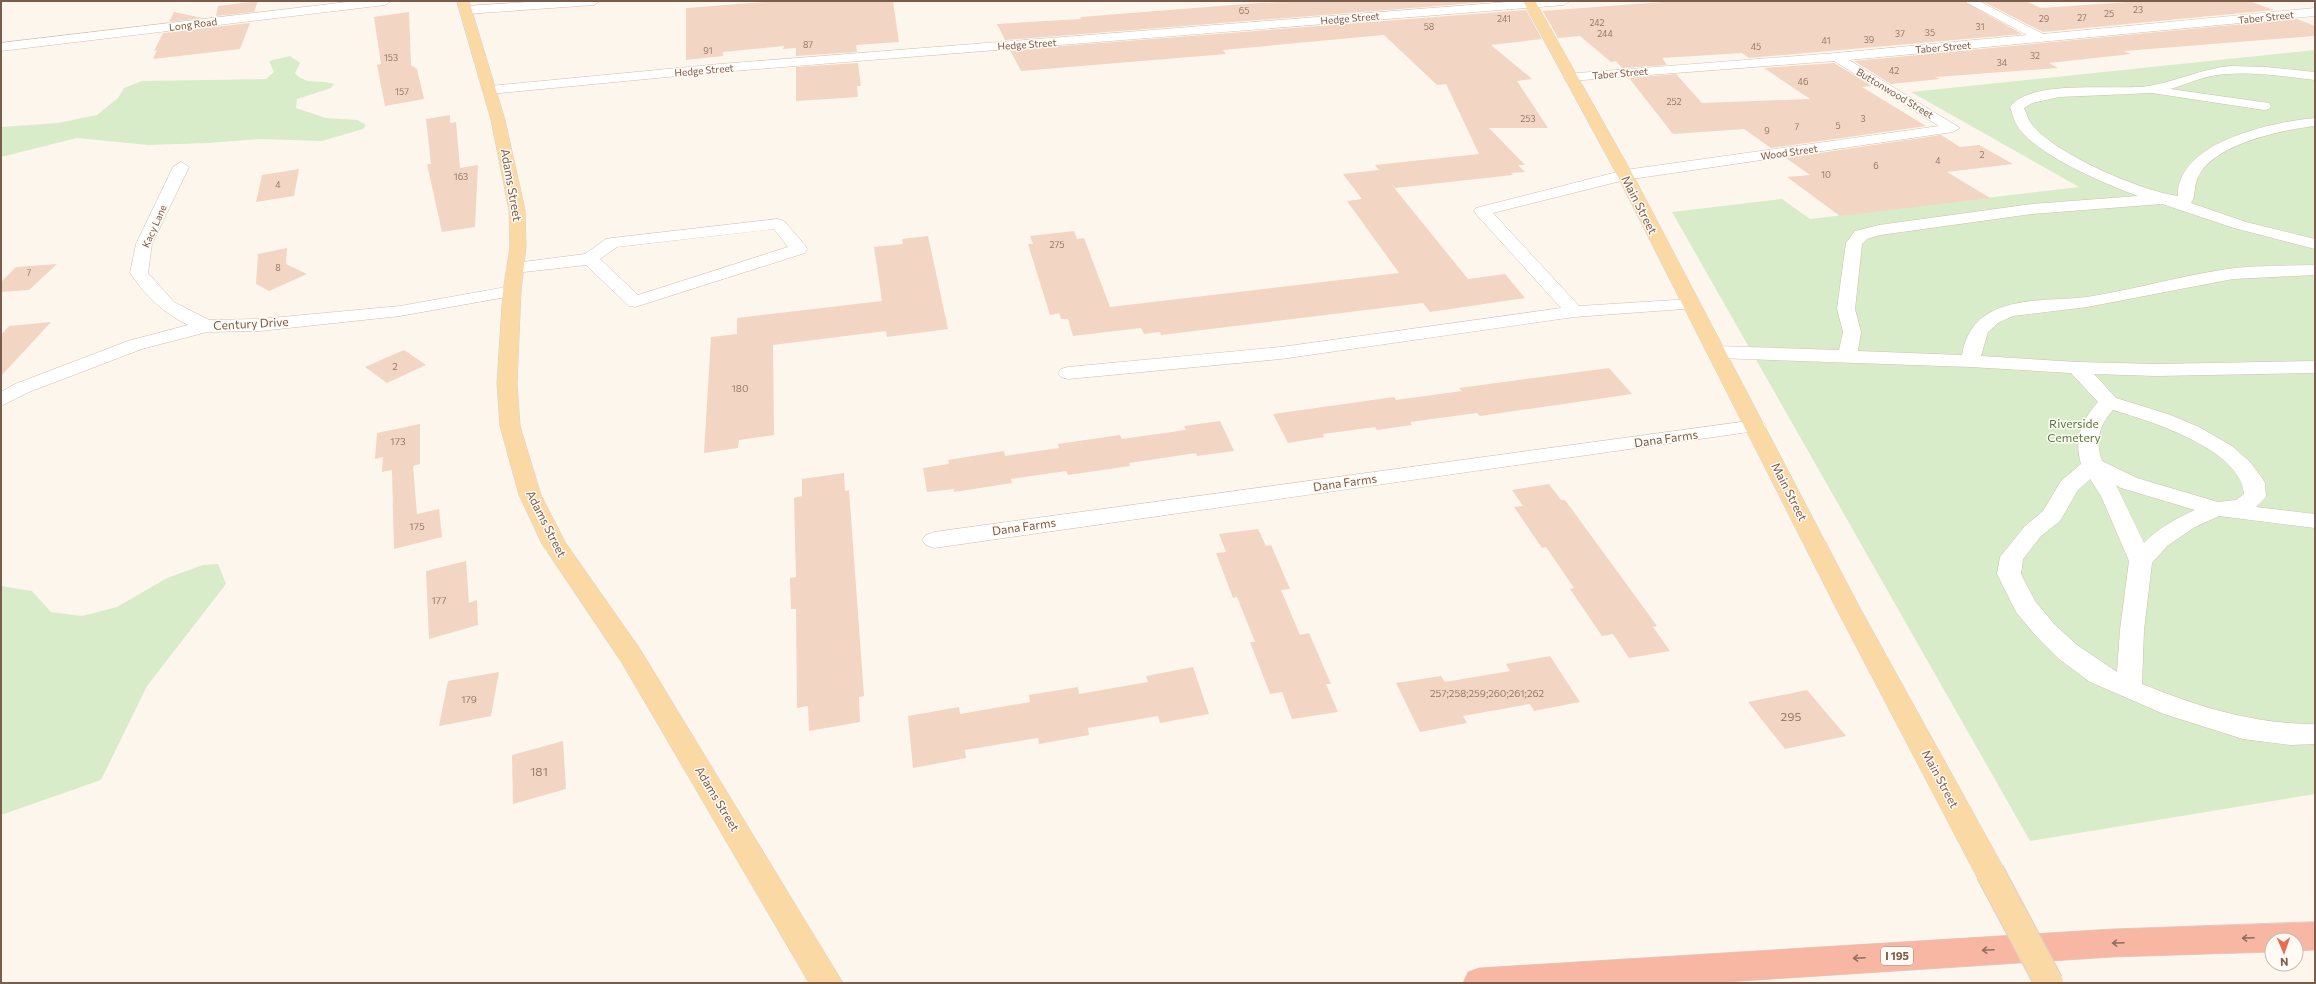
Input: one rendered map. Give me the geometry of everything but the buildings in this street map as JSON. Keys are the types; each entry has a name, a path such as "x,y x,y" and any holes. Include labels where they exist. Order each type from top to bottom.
{"highway":[{"name":"I 195","path":"1479,983 2113,943 2315,936"}],"main road":[{"name":"Main Street","path":"1529,2 1625,175 1756,426 1852,615 2049,983"},
{"name":"Adams Street","path":"465,5 490,90 509,164 517,210 519,226 512,291 507,404 515,449 530,495 554,544 631,656 823,976"}],"street":[{"name":"Long Road","path":"1,47 385,1"},
{"path":"465,5 594,1"},
{"name":"Hedge Street","path":"490,90 720,68 1529,2 1564,1"},
{"path":"1970,1 2041,38"},
{"name":"Taber Street","path":"1570,77 1836,57 2315,12"},
{"name":"Buttonwood Street","path":"1836,57 1953,128"},
{"path":"2237,70 2236,80 2240,87 2264,106"},
{"path":"2148,90 2218,71 2266,71 2315,76"},
{"path":"2310,122 2264,106 2211,97 2148,90 2044,95 2021,102 2017,107 2017,114 2021,124 2031,134 2052,150 2100,175 2163,199 2233,222 2315,244"},
{"path":"1848,356 1852,332 1846,309 1850,288 1854,243 1861,235 1879,230 2032,209 2163,199 2185,201 2187,197 2186,187 2193,172 2201,161 2218,151 2263,132 2310,122"},
{"name":"Wood Street","path":"1574,312 1482,211 1625,175 1953,128"},
{"name":"Kacy Lane","path":"181,167 144,244 139,273 155,296 181,316 206,326"},
{"path":"515,268 590,259 612,243 778,224 799,249 635,302 590,259"},
{"path":"1971,361 1972,342 1981,328 2001,314 2085,303 2221,275 2263,271 2315,270"},
{"name":"Century Drive","path":"1,400 22,388 135,345 206,326 260,325 400,311 512,291"},
{"path":"1068,373 1280,353 1574,312 1691,304"},
{"path":"1717,352 1971,361 2077,368 2156,370 2315,367"},
{"path":"2077,368 2109,402 2161,418 2192,431 2225,451 2242,467 2254,483 2255,497 2242,506 2217,509 2187,522 2159,541 2141,561"},
{"path":"2109,402 2095,417 2088,436 2087,450 2092,465 2112,496 2141,561 2132,630 2128,689"},
{"name":"Dana Farms","path":"934,540 1756,426"},
{"path":"2092,465 2129,483 2217,509 2315,521"},
{"path":"2092,465 2070,486 2052,516 2033,532 2012,557 2009,574 2025,606 2045,630 2068,652 2099,675 2128,689 2168,706 2228,724 2266,731 2315,734"}],"green space":[{"name":"Riverside Cemetery","path":"2315,50 2315,794 2030,841 1672,212 1782,199 1810,219 2079,187 1911,92"},
{"path":"290,56 300,63 295,73 299,77 308,81 334,84 331,88 297,99 296,108 326,118 357,120 366,125 363,129 322,141 260,139 208,143 148,145 77,138 1,157 1,127 58,123 97,115 118,98 124,88 142,81 266,79 274,72 269,61"},
{"path":"218,564 226,584 147,686 101,780 1,815 1,586 32,591 51,612 82,616 117,607 167,578 203,565"}]}
